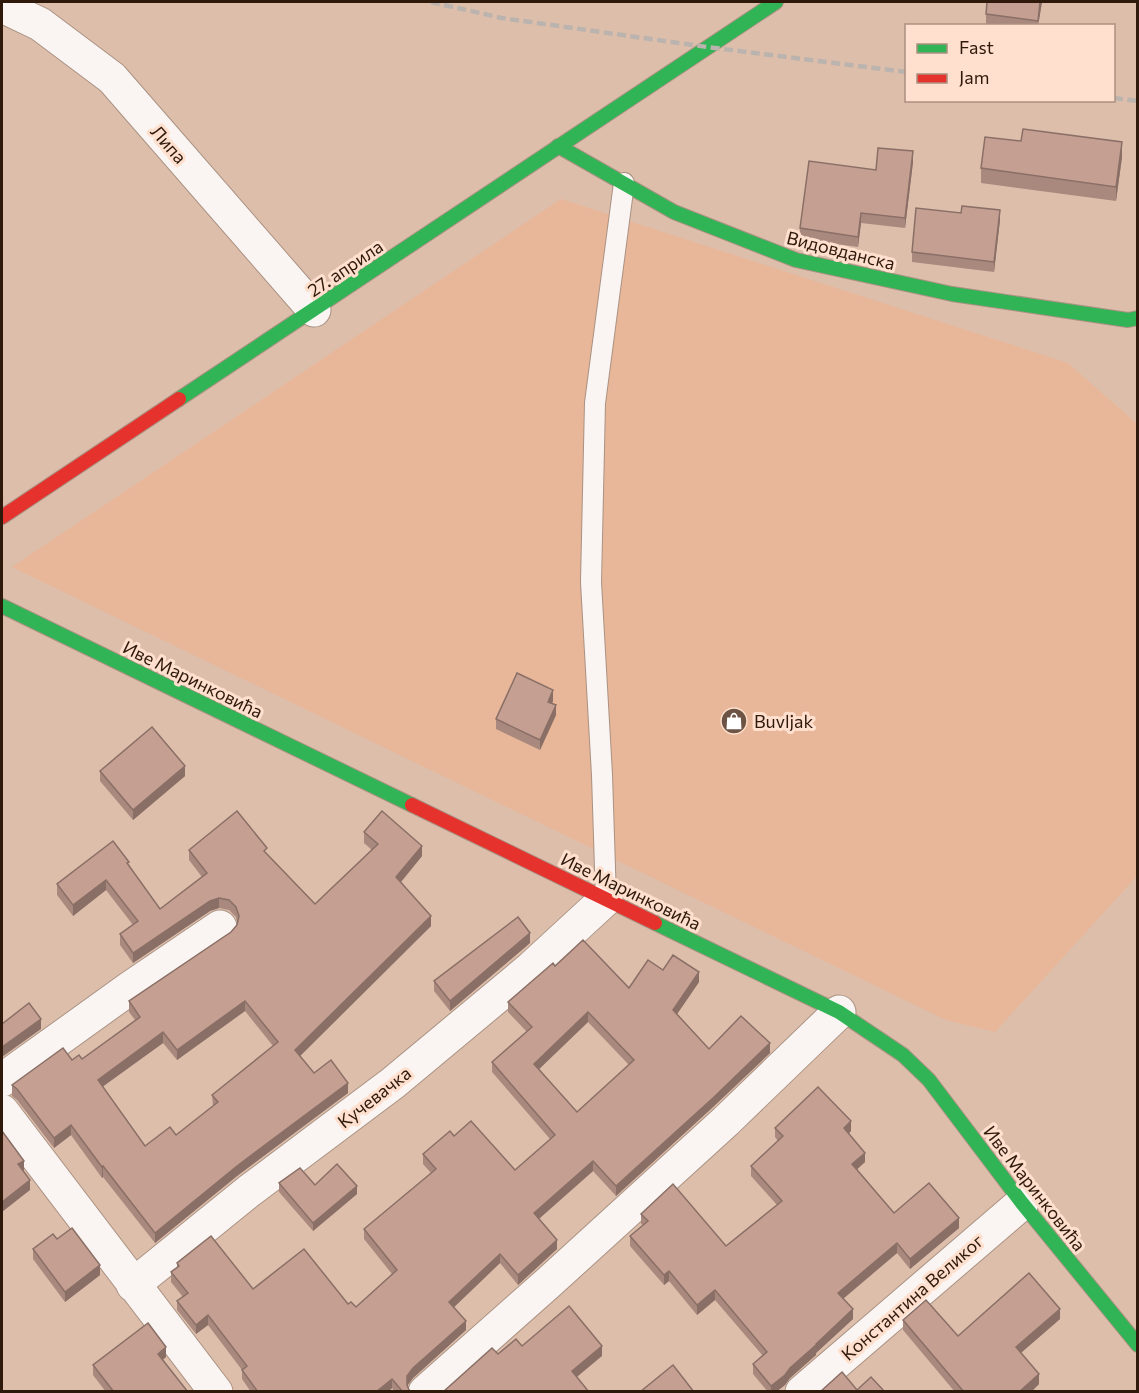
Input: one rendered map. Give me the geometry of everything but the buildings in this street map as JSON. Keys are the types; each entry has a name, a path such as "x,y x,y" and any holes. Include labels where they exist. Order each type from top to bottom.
{"street":[{"name":"27. априла","path":"2,517 776,2"},
{"name":"Липа","path":"2,6 40,24 112,78 314,310"},
{"name":"Видовданска","path":"558,146 674,212 796,261 952,294 1128,320 1137,318"},
{"name":"Иве Маринковића","path":"2,606 839,1012 903,1055 929,1080 1022,1203 1137,1344"},
{"name":"Кучевачка","path":"133,1285 249,1191 393,1083 530,969 606,899"},
{"path":"2,1080 220,927"},
{"path":"425,1392 726,1121 839,1012"},
{"path":"2,1111 216,1392"},
{"name":"Константина Великог","path":"802,1392 1022,1203"}],"lane":[{"path":"606,899 603,775 591,582 595,403 624,183"}],"shaded area":[{"name":"Buvljak","path":"561,199 1068,363 1137,424 1137,876 995,1032 946,1020 12,567"}],"railway":[{"path":"431,2 502,18 905,72"},
{"path":"1115,98 1138,101"}],"traffic: fast":[{"path":"179,399 776,2"},
{"path":"558,146 674,212 796,260 952,294 1128,320 1138,318"},
{"path":"2,606 412,805"},
{"path":"655,923 839,1012 903,1055 929,1080 1022,1203 1138,1345"}],"traffic: jam":[{"path":"2,517 179,399"},
{"path":"412,805 655,923"}],"place":[{"name":"Buvljak","path":"734,721"}]}
